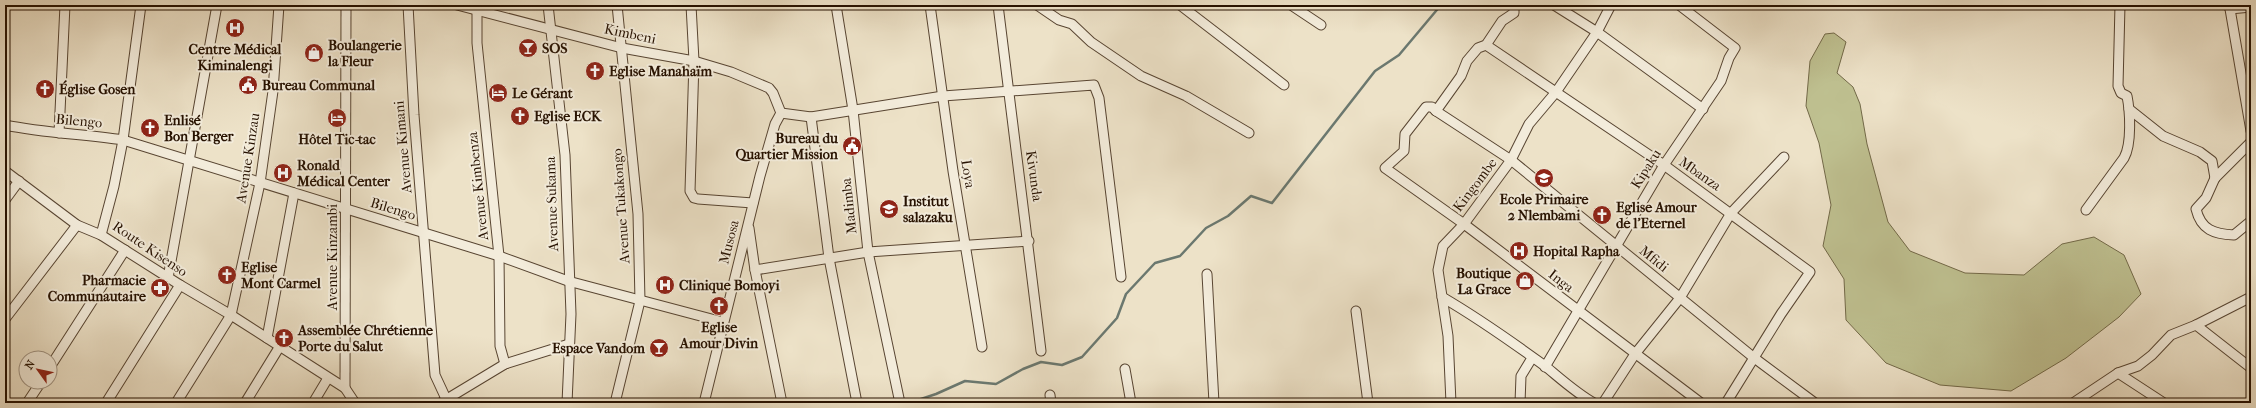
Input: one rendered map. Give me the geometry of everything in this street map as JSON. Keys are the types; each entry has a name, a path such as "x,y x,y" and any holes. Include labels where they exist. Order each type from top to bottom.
{"street":[{"path":"60,133 65,5"},
{"name":"Route Kisenso","path":"141,5 123,140 114,186 101,235 168,278 231,314 345,388 355,403"},
{"path":"168,278 191,160 217,5"},
{"name":"Avenue Kinzau","path":"176,403 231,314 260,183 273,91 279,5"},
{"name":"Avenue Kinzambi","path":"345,388 346,5"},
{"name":"Avenue Kimani","path":"408,5 414,115 435,375 445,402"},
{"name":"Kimbeni","path":"457,5 477,8 622,48 694,61 766,86 773,93 781,113"},
{"name":"Avenue Sukama","path":"548,5 565,155 570,314 567,403"},
{"name":"Avenue Tukakongo","path":"615,403 640,301 638,214 617,5"},
{"path":"691,5 694,61 691,195 698,199 753,203"},
{"name":"Madimba","path":"836,5 853,110 868,252 900,403"},
{"name":"Loya","path":"930,5 953,171 967,246 982,347"},
{"name":"Kivunda","path":"998,5 1007,90 1029,240 1041,351"},
{"path":"1037,5 1059,20 1072,24 1094,44 1141,76 1186,96 1249,133"},
{"path":"1180,5 1284,85"},
{"path":"1291,5 1321,25"},
{"path":"1436,111 1461,76 1466,61 1478,48 1486,45 1502,21 1514,13 1514,5"},
{"path":"1554,5 1597,32 1703,109"},
{"name":"Kingombe","path":"1451,403 1448,336 1438,270 1443,246 1449,243 1511,160 1529,124 1556,92 1597,32 1611,5"},
{"name":"Kipaku","path":"1545,367 1563,339 1664,165 1721,81 1729,58 1735,48 1679,5"},
{"path":"2086,210 2126,154 2129,109 2127,96 2121,93 2118,86 2120,5"},
{"path":"2251,7 2229,7 2251,131"},
{"name":"Avenue Kimbenza","path":"477,8 477,43 499,256 500,346 505,364"},
{"name":"Mbanza","path":"1486,45 1664,165 1810,272 1753,357"},
{"path":"781,113 810,117 943,96 1092,84 1100,98 1121,277"},
{"name":"Inga","path":"1436,111 1432,107 1426,107 1405,134 1404,151 1385,168 1464,224 1701,403"},
{"path":"2129,109 2163,136 2200,152 2212,160 2214,178"},
{"name":"Mfidi","path":"1436,111 1511,160 1753,357 1815,403"},
{"name":"Musosa","path":"704,403 753,203 775,124 781,113"},
{"path":"810,117 829,258 857,403"},
{"name":"Bilengo","path":"5,125 43,132 123,140 499,256 568,281 724,322"},
{"path":"2251,142 2214,178 2206,198 2196,209 2203,226 2211,230 2234,235 2251,222"},
{"path":"1603,403 1635,354 1680,298 1731,213 1784,157"},
{"path":"5,171 77,225 101,235"},
{"path":"5,200 18,181"},
{"path":"267,338 294,193"},
{"path":"748,222 755,270 782,403"},
{"path":"5,319 77,225"},
{"path":"755,270 868,252 967,246 1029,240"},
{"path":"58,355 125,250"},
{"path":"1206,274 1214,403"},
{"path":"106,403 180,285"},
{"path":"1442,297 1477,317 1545,367 1583,400 1594,403"},
{"path":"2073,403 2118,373 2138,366 2152,355 2171,335 2196,325 2251,297"},
{"path":"1356,311 1368,403"},
{"path":"2196,325 2251,368"},
{"path":"445,402 505,364 569,344"},
{"path":"245,403 280,346"},
{"path":"1726,403 1753,357"},
{"path":"1520,403 1521,376 1532,358"},
{"path":"1125,369 1131,403"},
{"path":"2118,373 2164,403"},
{"path":"313,403 328,378"},
{"path":"27,403 36,390"}],"green space":[{"path":"1834,33 1846,42 1837,73 1853,87 1860,104 1867,144 1888,222 1910,251 1965,273 2024,275 2062,244 2094,237 2124,255 2141,294 2119,317 2066,358 2011,391 1940,385 1886,363 1846,320 1844,279 1823,246 1831,205 1819,143 1806,106 1810,61 1825,34"}],"waterway":[{"path":"909,403 936,394 965,381 996,384 1023,369 1041,362 1062,365 1082,357 1117,318 1126,294 1155,263 1180,256 1206,228 1228,216 1251,196 1272,203 1375,71 1399,55 1441,5"}],"place":[{"name":"Centre Médical Kiminalengi","path":"235,28"},
{"name":"SOS","path":"528,48"},
{"name":"Boulangerie la Fleur","path":"314,53"},
{"name":"Eglise Manahaïm","path":"595,71"},
{"name":"Bureau Communal","path":"248,85"},
{"name":"Église Gosen","path":"45,89"},
{"name":"Le Gérant","path":"498,93"},
{"name":"Eglise ECK","path":"520,116"},
{"name":"Hôtel Tic-tac","path":"337,118"},
{"name":"Enlisé Bon Berger","path":"150,128"},
{"name":"Bureau du Quartier Mission","path":"852,146"},
{"name":"Ronald Médical Center","path":"283,173"},
{"name":"Ecole Primaire 2 Nlembami","path":"1544,178"},
{"name":"Institut salazaku","path":"889,209"},
{"name":"Eglise Amour de l'Eternel","path":"1602,215"},
{"name":"Hopital Rapha","path":"1519,251"},
{"name":"Eglise Mont Carmel","path":"227,275"},
{"name":"Boutique La Grace","path":"1525,281"},
{"name":"Clinique Bomoyi","path":"665,285"},
{"name":"Pharmacie Communautaire","path":"160,288"},
{"name":"Eglise Amour Divin","path":"719,306"},
{"name":"Assemblée Chrétienne Porte du Salut","path":"284,338"},
{"name":"Espace Vandom","path":"659,348"}]}
